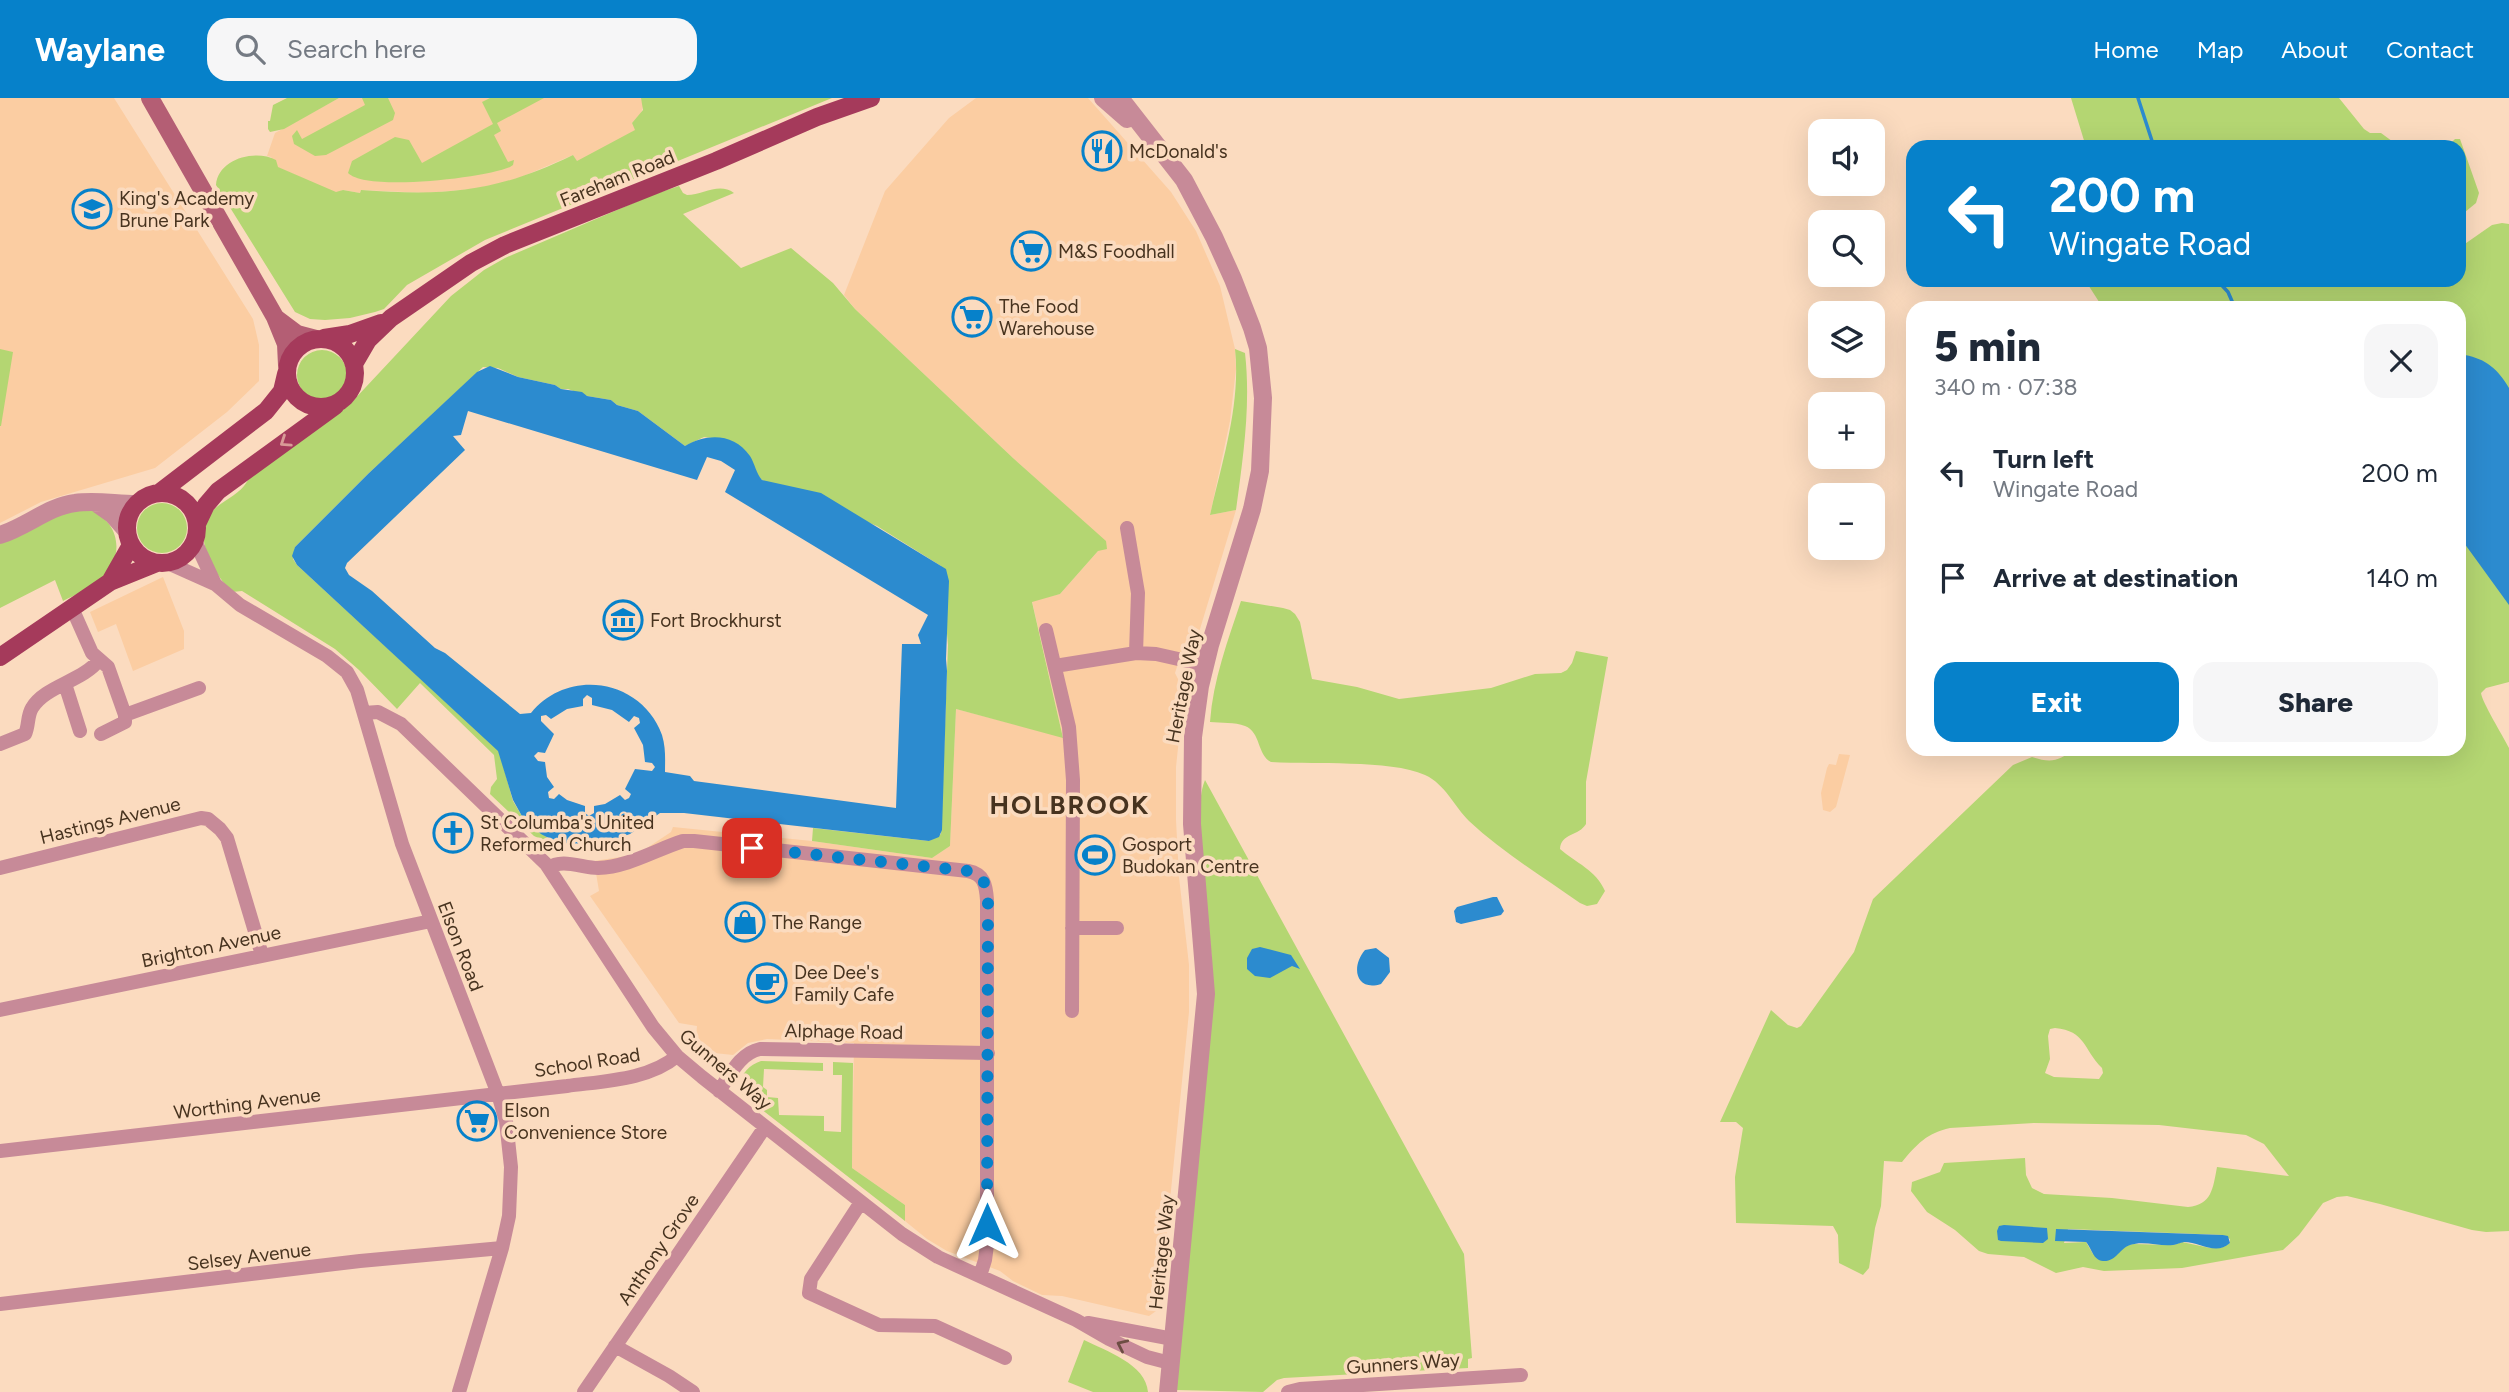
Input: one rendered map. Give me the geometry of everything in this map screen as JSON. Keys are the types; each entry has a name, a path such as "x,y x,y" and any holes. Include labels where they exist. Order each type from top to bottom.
{"main road":[{"path":"150,98 275,317 286,344 291,392 305,404 323,408 340,402"},
{"name":"Fareham Road","path":"354,364 368,340 391,318 471,263 505,245 716,161 817,117 871,98"},
{"path":"0,657 110,582 179,559 188,551 206,505 218,491 340,402 353,385 354,364 344,348 333,341 297,334 275,317"},
{"name":"Fareham Road","path":"318,339 358,332 391,318"},
{"path":"159,493 266,411 282,391 287,369 298,348 318,339"},
{"path":"110,582 129,538 127,522 136,504 146,496 170,494 188,504 196,533"},
{"path":"129,538 147,560 163,563"}],"street":[{"name":"Heritage Way","path":"1103,98 1156,144"},
{"name":"Heritage Way","path":"1124,101 1184,180 1233,279 1252,328 1261,369 1263,429 1260,471 1252,509 1205,665 1197,705 1191,764 1192,824 1206,994 1168,1392"},
{"path":"0,535 57,508 75,503 136,504"},
{"path":"96,503 113,515 129,538"},
{"path":"1127,527 1138,593 1136,653"},
{"name":"Elson Road","path":"196,533 215,584"},
{"name":"Elson Road","path":"163,563 215,584 237,603 343,668 354,682 402,844 506,1121 511,1167 509,1216 459,1392"},
{"path":"72,608 92,653 108,667 125,715 125,722 101,734"},
{"path":"1046,630 1071,744 1072,1011"},
{"path":"1055,666 1136,653 1161,655 1205,665"},
{"path":"0,744 25,734 34,703 89,670 99,660"},
{"path":"65,684 80,731"},
{"path":"125,715 199,688"},
{"name":"Gunners Way","path":"364,713 378,712 401,724 549,868 644,1014 677,1056 719,1091 902,1234 938,1257 1076,1320 1147,1357 1170,1363"},
{"name":"Hastings Avenue","path":"0,868 201,818 208,819 227,838 262,955"},
{"path":"549,868 557,864 593,868 614,866 683,841 694,841 976,873 984,881 988,900 987,1245 980,1276"},
{"name":"Brighton Avenue","path":"0,1010 431,921"},
{"path":"1072,928 1117,928"},
{"name":"Alphage Road","path":"719,1091 744,1056 760,1049 988,1053"},
{"name":"School Road","path":"498,1094 610,1080 654,1071 677,1056"},
{"name":"Worthing Avenue","path":"0,1151 498,1094"},
{"name":"Anthony Grove","path":"584,1392 765,1127"},
{"path":"860,1202 811,1279 809,1293 879,1325 935,1326 1005,1358"},
{"name":"Selsey Avenue","path":"0,1304 383,1259 502,1248"},
{"name":"Gunners Way","path":"1076,1320 1173,1339"},
{"path":"615,1346 693,1392"},
{"name":"Gunners Way","path":"1289,1392 1300,1389 1521,1375"}],"shaded area":[{"name":"King's Academy Brune Park","path":"0,98 114,98 253,319 259,345 259,381 227,412 155,468 41,502 0,523"},
{"path":"339,98 641,98 643,106 641,114 632,123 636,130 577,162 573,155 512,181 473,189 427,193 361,190 360,193 343,190 336,193 277,167 271,157 267,156 275,133"},
{"path":"976,98 1088,98 1171,192 1196,231 1220,286 1235,349 1236,369 1230,421 1210,515 1236,510 1200,629 1195,639 1184,645 1175,673 1184,691 1176,767 1176,820 1179,877 1189,965 1189,1012 1159,1309 1149,1316 1062,1296 1042,1295 1013,1281 1000,1271 947,1251 927,1239 905,1221 905,1205 852,1168 854,1043 767,1039 748,1043 733,1055 695,1051 697,1026 679,1023 590,896 599,891 594,861 627,856 644,850 671,832 673,827 812,841 932,858 950,846 956,709 1063,737 1032,601 1060,594 1106,542 1013,458 855,309 844,295 885,191 949,118"},
{"path":"163,577 184,631 184,649 133,671 116,624 98,632 90,612"},
{"path":"1839,754 1850,755 1836,807 1830,812 1823,810 1821,793 1827,768 1829,764 1836,765"}],"green space":[{"path":"287,98 339,98 284,129 270,132 268,121 273,105"},
{"path":"362,98 388,98 395,113 393,120 326,155 315,156 294,144 292,136 297,130 302,139 365,105"},
{"path":"490,98 544,98 497,123 501,131 494,135 508,162 514,160 510,167 452,179 401,182 359,179 348,173 352,161 395,137 409,140 422,163 493,124 482,102"},
{"path":"641,98 832,98 485,240 407,285 384,309 350,318 310,319 295,312 216,185 218,176 230,163 248,156 258,156 276,160 278,167 336,192 445,192 470,189 519,177 573,155 577,161 635,130 632,123 643,110"},
{"path":"2071,98 2339,98 2364,129 2370,133 2381,133 2390,140 2084,140"},
{"path":"2466,156 2479,193 2476,203 2466,211"},
{"path":"679,186 687,195 717,189 734,193 683,214 741,268 791,248 833,283 855,309 1013,458 1106,541 1107,549 1098,551 1060,594 1032,602 1063,738 956,709 950,846 932,858 812,841 813,828 929,841 941,834 948,645 941,566 877,526 762,480 728,440 704,437 685,446 638,411 617,405 611,400 518,377 498,368 483,367 369,473 295,547 293,559 297,565 499,751 513,801 523,818 549,839 547,842 534,836 490,794 497,779 494,755 420,683 397,709 335,649 242,591 232,592 219,576 208,555 203,533 210,514 240,490 253,472 351,403 451,296 484,270 505,258"},
{"path":"2509,224 2509,495 2466,450 2466,301 2098,301 2090,287 2466,287 2466,243 2492,225"},
{"path":"0,349 13,352 1,426 0,426"},
{"path":"1235,349 1245,353 1247,373 1245,432 1236,510 1210,515 1233,412"},
{"path":"322,350 340,357 347,375 340,393 322,400 304,393 297,375 304,357"},
{"path":"2466,466 2509,528 2509,682 2486,688 2481,693 2509,748 2509,1231 2472,1230 2347,1196 2323,1203 2299,1235 2283,1250 2182,1268 2104,1271 2083,1267 2056,1273 2024,1257 1979,1251 1955,1230 1927,1212 1911,1191 1912,1182 1940,1172 1944,1163 2025,1158 2026,1175 2032,1188 2044,1194 2112,1198 2188,1207 2196,1206 2207,1199 2217,1167 2289,1176 2264,1144 2246,1135 2159,1125 2034,1123 1950,1128 1923,1140 1902,1162 1884,1161 1881,1206 1869,1268 1863,1275 1839,1263 1838,1235 1833,1226 1736,1223 1735,1177 1743,1128 1736,1122 1720,1122 1771,1010 1788,1025 1797,1028 1801,1026 1854,952 1873,899 2013,765 2032,757 2055,760 2065,756 2466,756","holes":["2050,1029 2065,1030 2083,1042 2102,1068 2103,1073 2099,1079 2054,1077 2045,1073 2050,1059","2068,1229 2223,1235 2230,1239 2230,1243 2223,1247 2210,1248 2182,1242 2173,1245 2133,1244 2093,1254 2086,1242 2064,1243"]},
{"path":"162,503 180,510 187,528 180,546 162,553 144,546 137,528 144,510"},
{"path":"89,509 100,515 114,532 116,553 106,574 93,586 63,601 55,580 0,608 0,543 62,512"},
{"path":"1241,601 1283,608 1295,614 1300,622 1312,679 1357,687 1399,699 1491,688 1535,674 1561,673 1572,663 1576,651 1608,657 1586,782 1586,824 1567,837 1560,849 1591,872 1601,884 1605,891 1597,904 1587,906 1580,903 1509,854 1469,821 1444,790 1425,775 1410,770 1372,765 1271,762 1263,754 1250,729 1237,724 1210,722 1218,676"},
{"path":"1205,780 1464,1254 1472,1358 1468,1359 1468,1368 1284,1378 1277,1380 1263,1392 1176,1390 1213,1005 1212,960 1201,850 1200,803"},
{"path":"761,1061 823,1063 823,1071 764,1069 763,1087 767,1090 767,1097 778,1098 779,1115 824,1116 824,1131 841,1132 842,1075 833,1075 833,1062 853,1063 852,1168 905,1205 905,1221 743,1095 741,1084 744,1074 751,1066"},
{"path":"1084,1340 1133,1366 1146,1382 1148,1392 1093,1392 1068,1382"}],"water":[{"path":"2466,355 2491,366 2509,388 2509,605 2466,546"},
{"path":"490,366 518,377 611,400 617,405 638,411 685,446 711,437 728,439 744,448 762,480 821,493 946,569 949,581 947,671 942,830 939,837 929,841 684,813 660,813 630,834 601,844 558,843 541,834 523,818 513,800 498,751 297,565 292,556 295,547 369,473 477,372","holes":["468,411 697,480 707,457 721,461 735,470 725,492 928,615 918,635 921,644 902,644 896,808 694,781 690,776 665,772 662,735 652,716 638,701 622,691 603,686 583,685 564,689 546,698 531,713 520,714 445,653 435,648 372,591 349,575 345,568 347,563 465,450 453,436 461,435","587,695 592,698 592,705 612,710 629,722 634,716 639,718 640,723 634,728 643,745 645,762 652,763 655,767 652,771 635,769 625,789 631,794 629,798 625,800 620,795 605,804 594,806 594,813 589,816 585,813 585,806 559,794 554,799 549,798 548,792 554,787 547,777 545,762 538,761 534,756 538,752 545,753 554,734 541,721 541,716 546,715 551,719 567,709 583,706 583,699"]},
{"path":"1497,897 1504,911 1501,915 1461,924 1456,922 1454,911 1457,907"},
{"path":"1260,947 1291,955 1300,969 1292,966 1270,978 1255,976 1247,969 1247,958 1252,949"},
{"path":"1376,948 1389,958 1390,972 1381,984 1366,984 1358,976 1358,963 1365,950"},
{"path":"1999,1226 2047,1228 2048,1239 2043,1243 2001,1241 1998,1240 1997,1231"},
{"path":"2056,1229 2223,1235 2228,1236 2230,1243 2219,1248 2184,1242 2173,1245 2135,1244 2103,1261 2095,1256 2086,1242 2055,1241"}],"waterway":[{"path":"2138,98 2152,140"},
{"path":"2223,287 2232,301"}],"place":[{"name":"McDonald's","path":"1102,151"},
{"name":"King's Academy Brune Park","path":"92,209"},
{"name":"M&S Foodhall","path":"1031,251"},
{"name":"The Food Warehouse","path":"972,317"},
{"name":"Fort Brockhurst","path":"623,620"},
{"name":"St Columba's United Reformed Church","path":"453,833"},
{"name":"Gosport Budokan Centre","path":"1095,855"},
{"name":"The Range","path":"745,922"},
{"name":"Dee Dee's Family Cafe","path":"767,983"},
{"name":"Elson Convenience Store","path":"477,1121"}],"district":[{"name":"HOLBROOK","path":"1070,805"}],"route":[{"path":"752,848 968,871 976,873 984,881 988,900 987,1225"}]}
